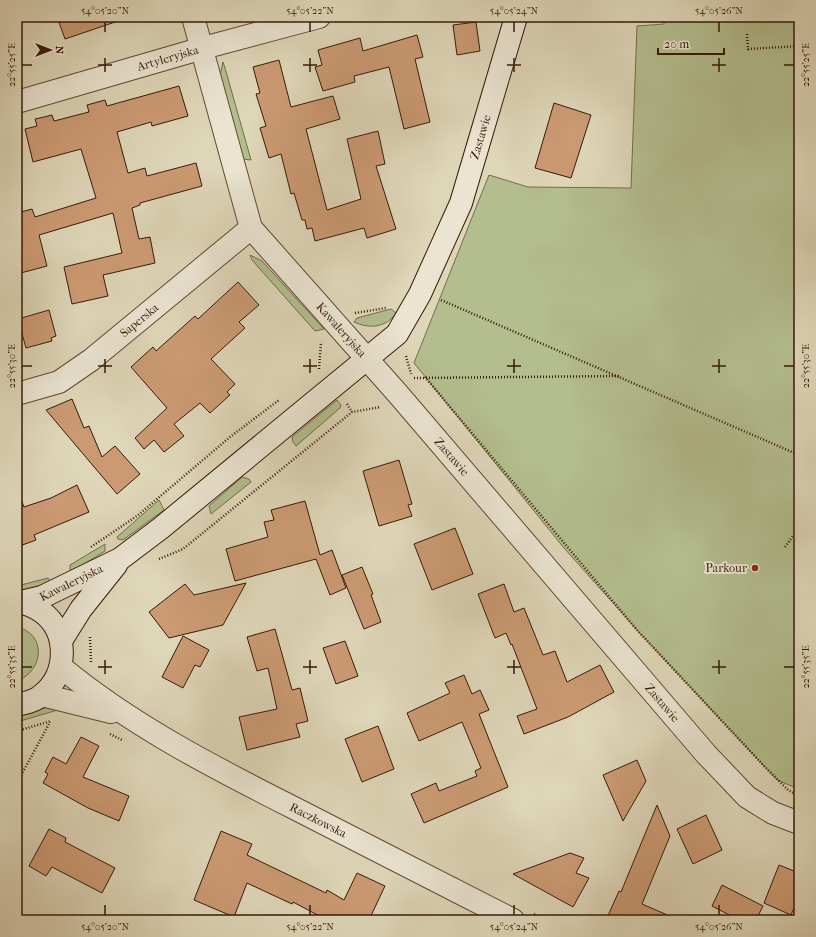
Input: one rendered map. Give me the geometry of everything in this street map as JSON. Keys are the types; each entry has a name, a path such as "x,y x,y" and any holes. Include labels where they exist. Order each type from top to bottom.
{"street":[{"name":"Kawaleryjska","path":"19,602 42,598 120,559 161,528 366,359 250,228 203,48 193,17"},
{"name":"Artyleryjska","path":"17,102 203,48 320,17"},
{"name":"Zastawie","path":"516,17 461,203 420,294 397,334 366,359 746,797 773,814 799,823"},
{"name":"Saperska","path":"17,394 58,382 91,360 250,228"},
{"name":"Kawaleryjska","path":"61,642 81,608 120,559"},
{"path":"17,705 29,702 42,695 54,682 61,667 63,654 56,628 47,616 35,607 19,602"},
{"name":"Raczkowska","path":"61,667 86,688 126,716 222,772 522,916"},
{"name":"Raczkowska","path":"42,695 126,716"}],"path":[{"path":"747,34 748,48 799,46"},
{"path":"440,300 799,454"},
{"path":"349,310 354,313"},
{"path":"313,374 319,369 321,341 316,336"},
{"path":"412,378 619,376"},
{"path":"425,377 637,630 765,767 788,790 799,796"},
{"path":"88,548 137,516 230,437 283,396"},
{"path":"156,562 183,549 352,412"},
{"path":"785,547 799,528"},
{"path":"81,608 90,622 91,667"},
{"path":"17,783 50,722"},
{"path":"522,916 546,920"}],"green space":[{"path":"664,17 799,17 799,789 777,780 637,630 564,548 414,363 489,175 528,187 631,188 637,26 664,24"},
{"path":"223,62 251,160 242,159 220,75"},
{"path":"250,255 262,261 324,329 315,331 252,260"},
{"path":"391,309 396,313 392,318 377,326 365,326 354,322 357,318"},
{"path":"337,400 341,405 340,408 296,446 292,437"},
{"path":"242,477 249,479 251,482 211,514 209,506"},
{"path":"159,500 164,510 123,540 118,539 117,537"},
{"path":"105,544 105,551 73,571 70,571 70,565"},
{"path":"48,578 53,585 36,592 17,591 17,586"},
{"path":"17,627 27,631 33,637 37,645 38,653 37,661 33,669 26,676 17,681"},
{"path":"50,707 61,709 17,722 17,714"}],"building":[{"path":"57,17 120,17 121,20 65,39"},
{"path":"476,22 480,51 457,55 453,25"},
{"path":"417,35 423,57 415,59 430,122 404,129 389,67 354,76 355,82 323,91 315,67 322,65 318,50 360,38 363,51"},
{"path":"279,60 291,107 333,96 340,119 306,129 327,210 361,199 347,139 378,131 385,164 376,166 396,229 367,238 364,228 315,241 312,228 307,229 305,220 302,220 294,193 291,194 281,154 269,158 260,128 266,126 256,94 260,93 253,67"},
{"path":"179,86 188,116 152,126 151,122 117,132 128,173 145,168 147,176 196,163 202,186 140,203 140,205 132,208 139,239 150,237 155,263 103,275 108,296 72,304 64,267 122,253 113,213 39,235 47,266 17,274 17,213 32,209 35,217 96,198 81,149 33,162 25,129 37,126 35,119 52,115 54,121 89,112 87,105 105,100 107,106"},
{"path":"554,103 591,115 571,178 535,168"},
{"path":"238,282 259,305 239,322 245,328 211,359 235,384 227,392 230,395 210,413 200,403 174,424 184,436 164,452 154,440 144,449 135,438 167,408 131,367 153,347 156,351 195,316 198,319"},
{"path":"49,310 56,336 51,338 52,341 26,348 18,319"},
{"path":"72,399 84,428 89,426 102,457 115,446 140,474 117,494 46,410"},
{"path":"399,460 412,504 408,505 412,516 379,526 363,471"},
{"path":"77,485 89,512 34,535 36,540 17,547 17,494 19,494 24,507 51,498"},
{"path":"305,501 320,555 332,550 346,588 330,595 316,559 235,581 226,549 268,537 264,522 274,520 271,510"},
{"path":"455,528 473,574 432,590 414,544"},
{"path":"362,567 373,594 371,595 381,622 364,629 342,575"},
{"path":"246,583 223,625 169,638 149,612 185,584 194,595"},
{"path":"504,584 514,612 524,608 543,655 555,651 567,682 600,665 614,692 568,717 524,734 517,716 537,709 512,644 511,645 506,633 495,638 478,594"},
{"path":"275,629 292,690 300,688 308,721 296,724 300,737 247,750 239,717 277,709 268,668 257,671 247,637"},
{"path":"183,636 209,650 200,667 195,665 183,688 162,677"},
{"path":"345,641 358,676 336,684 323,648"},
{"path":"464,675 472,694 480,690 489,710 479,714 508,787 424,823 411,794 436,783 439,791 477,776 475,771 481,768 462,722 419,741 407,713 450,693 445,683"},
{"path":"378,726 394,769 362,782 345,739"},
{"path":"81,737 99,746 83,777 129,796 119,821 88,808 43,783 48,774 45,772 53,757 66,764"},
{"path":"637,760 646,781 623,821 603,775"},
{"path":"657,805 670,836 642,904 679,920 606,920 619,891 621,892"},
{"path":"706,815 722,850 693,864 677,829"},
{"path":"49,829 66,838 65,842 115,868 102,893 52,867 46,876 29,866"},
{"path":"221,831 252,844 247,855 326,893 327,890 344,900 357,873 385,886 369,920 327,920 293,902 292,904 247,883 234,917 194,900"},
{"path":"570,853 584,858 576,873 589,878 573,907 513,874"},
{"path":"779,865 799,873 799,897 791,915 764,903"},
{"path":"722,885 763,906 756,920 739,920 712,906"}],"place":[{"name":"Parkour","path":"755,568"}]}
